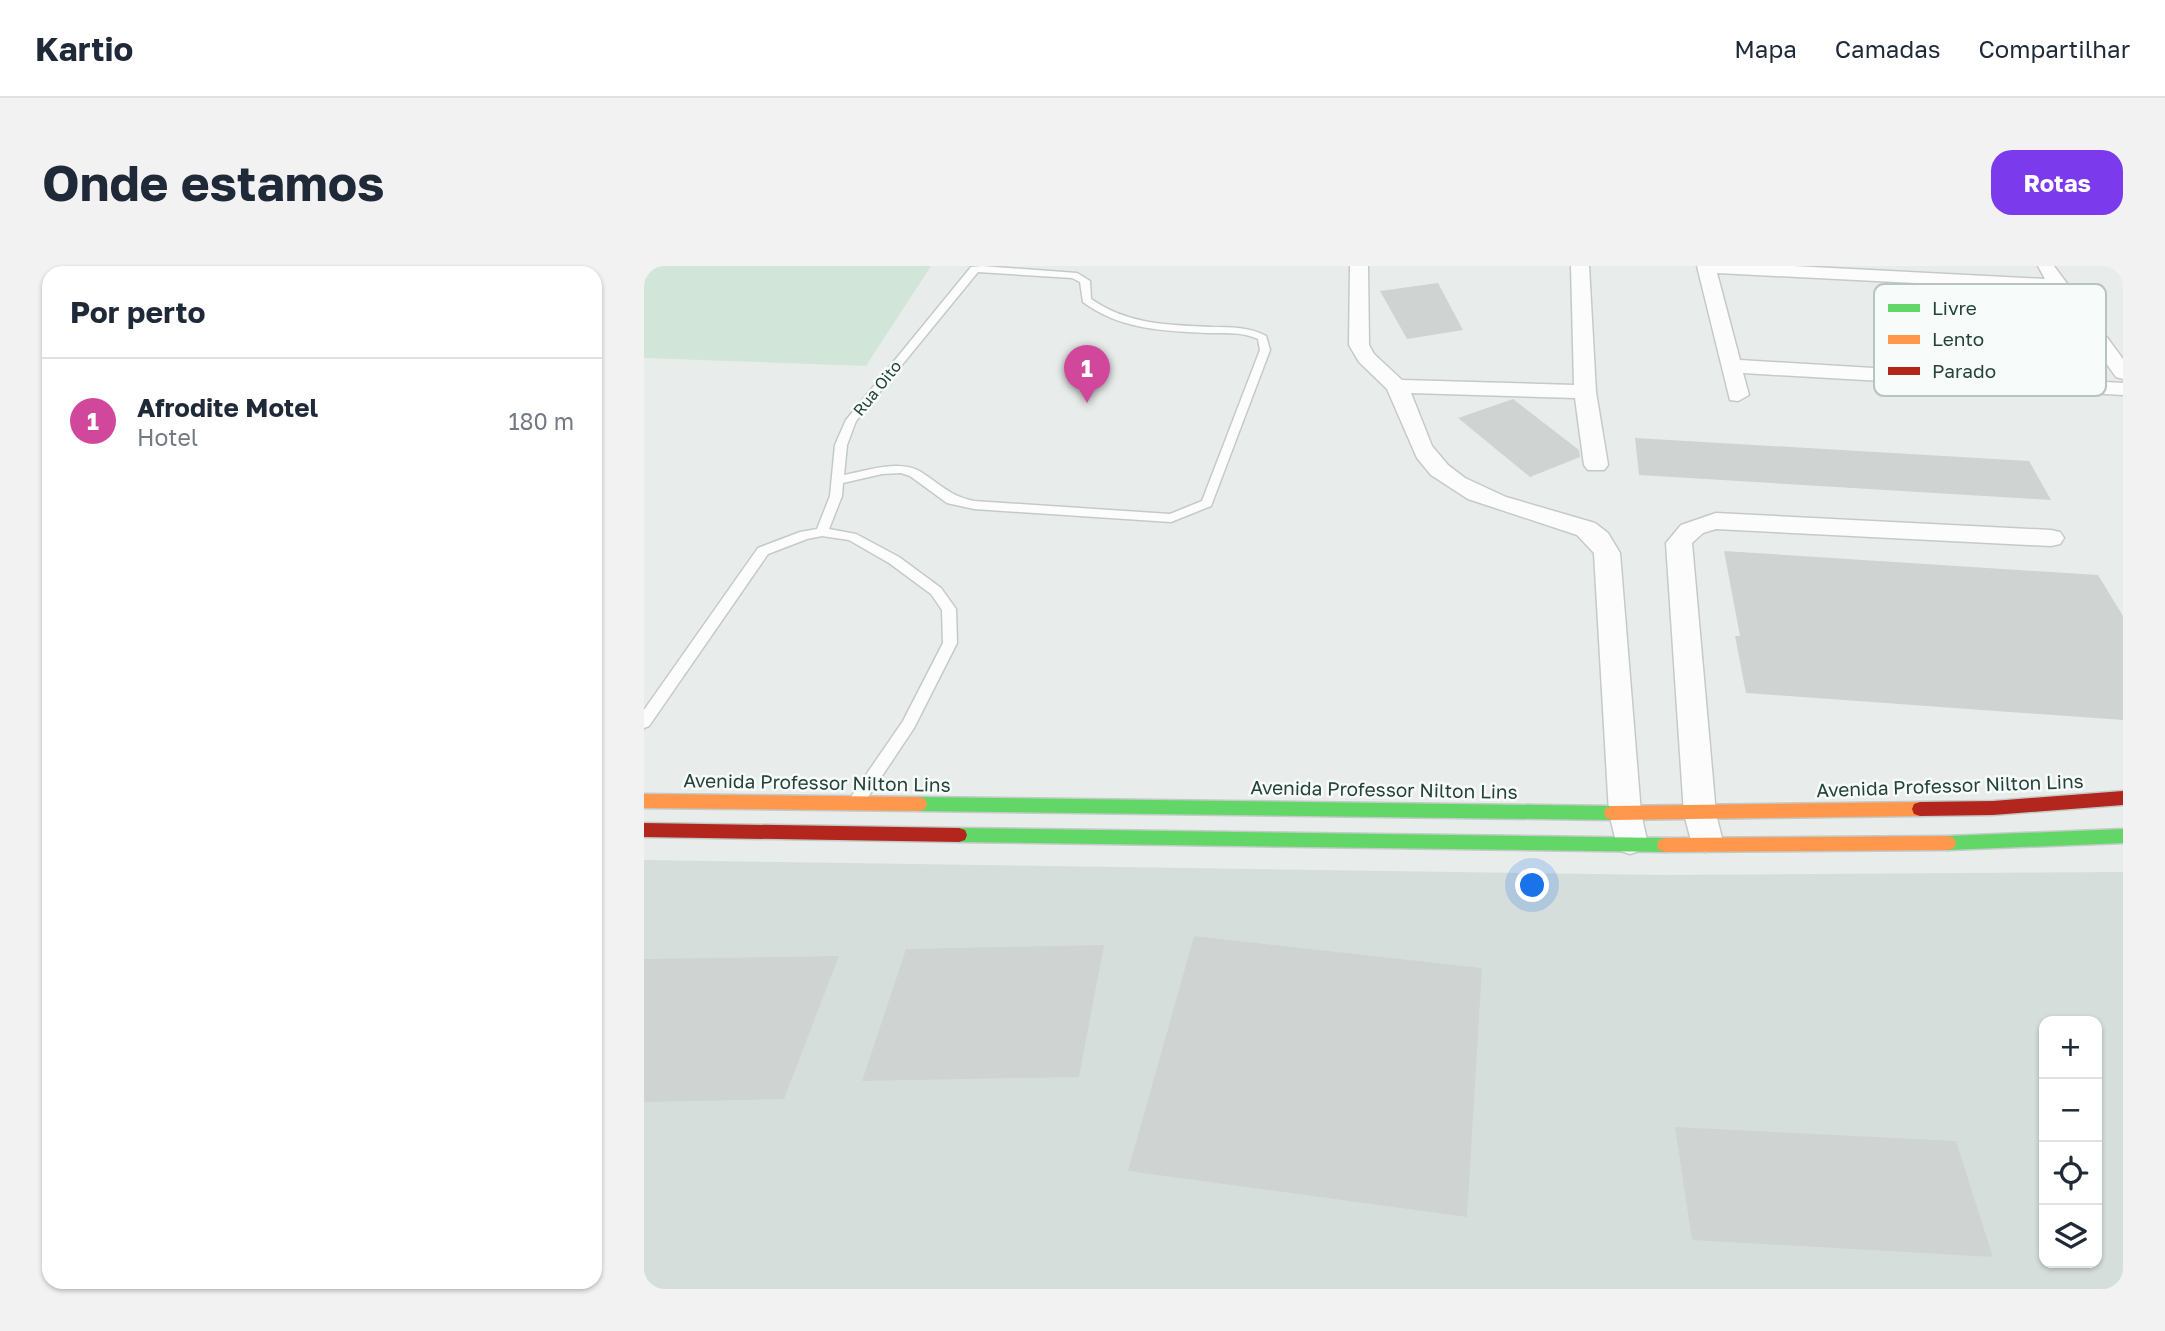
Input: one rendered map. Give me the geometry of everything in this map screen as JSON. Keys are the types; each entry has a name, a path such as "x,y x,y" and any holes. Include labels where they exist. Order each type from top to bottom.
{"main road":[{"name":"Avenida Professor Nilton Lins","path":"644,801 1700,814 1993,808 2123,798"},
{"path":"644,830 1706,846 2016,842 2123,836"}],"street":[{"path":"1359,266 1355,324 1360,348 1372,365 1397,386 1424,451 1445,477 1478,496 1586,529 1599,539 1607,553 1625,813 1631,845"},
{"path":"1580,266 1585,392 1596,465"},
{"path":"1738,395 1706,266 2039,284"},
{"path":"2045,266 2057,284"},
{"path":"2106,350 2123,373"},
{"path":"1730,366 1874,374"},
{"path":"1397,386 1585,392"},
{"path":"1706,846 1700,814 1679,543 1685,532 1698,525 1716,521 2051,538"}],"lane":[{"path":"839,480 882,471 901,471 914,473 951,500 974,505 1171,518 1207,503 1265,350 1262,338 1247,332 1154,326 1118,320 1100,312 1086,300 1085,281 1074,275 976,268"},
{"name":"Rua Oito","path":"822,532 839,480 841,445 851,420 976,268"},
{"path":"644,722 763,551 780,542 822,532 852,537 894,560 936,591 949,609 950,643 909,724 854,803"}],"shaded area":[{"path":"644,860 1665,875 2123,872 2123,1289 644,1289"}],"green space":[{"path":"644,266 931,266 866,366 644,358"}],"building":[{"path":"1438,283 1463,330 1407,339 1380,291"},
{"path":"1513,399 1579,450 1580,457 1530,477 1458,418"},
{"path":"1635,438 2029,461 2051,500 1639,475"},
{"path":"1724,551 2098,575 2123,616 2123,720 1746,693 1735,636 1740,636"},
{"path":"1194,936 1482,968 1467,1217 1128,1171"},
{"path":"1104,945 1079,1077 862,1081 906,949"},
{"path":"839,956 784,1099 644,1102 644,959"},
{"path":"1675,1127 1956,1141 1993,1257 1692,1240"}],"traffic: fast":[{"path":"919,804 1612,813"},
{"path":"959,835 1665,845"},
{"path":"1948,843 2123,836"}],"traffic: slow":[{"path":"644,801 919,804"},
{"path":"1612,813 1920,809"},
{"path":"1665,845 1948,843"}],"traffic: jam":[{"path":"1920,809 1993,808 2123,798"},
{"path":"644,830 959,835"}],"place":[{"name":"Afrodite Motel","path":"1087,403"}]}
